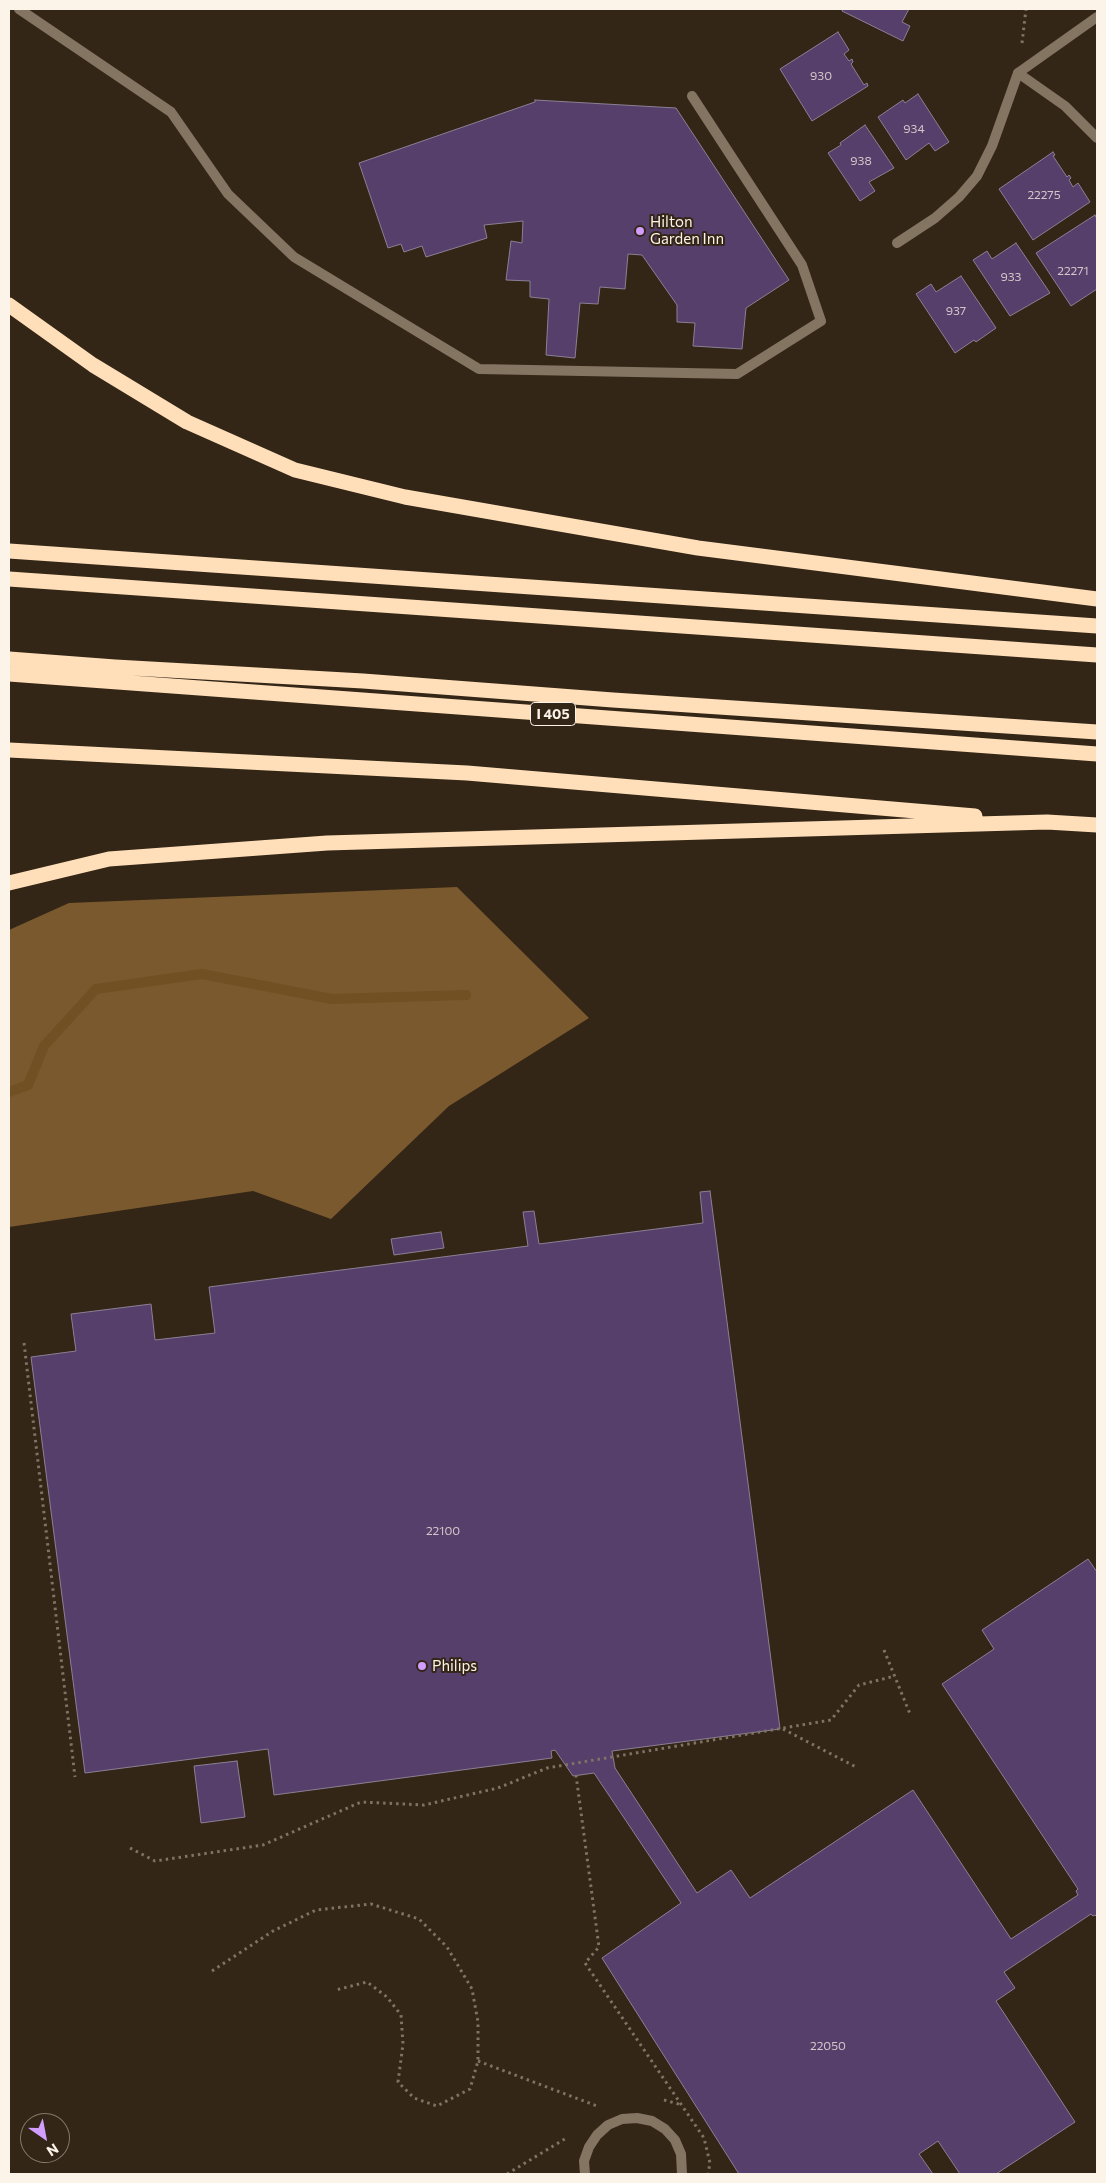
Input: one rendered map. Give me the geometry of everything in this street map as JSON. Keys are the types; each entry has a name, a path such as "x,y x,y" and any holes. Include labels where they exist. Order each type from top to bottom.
{"highway":[{"path":"9,305 93,365 187,422 295,470 405,497 698,548 1097,599"},
{"path":"9,552 1097,626"},
{"path":"9,580 1097,655"},
{"name":"I 405","path":"9,658 115,667 364,681 613,700 1097,732"},
{"name":"I 405","path":"9,674 1097,754"},
{"path":"9,750 467,773 1097,825"},
{"path":"9,883 109,859 328,844 1047,822"}],"street":[{"path":"19,9 171,112 228,194 294,257 479,369 737,374 821,321 802,265 692,96"},
{"path":"897,244 936,218 959,197 976,176 992,146 1018,73 1097,17"},
{"path":"1018,73 1065,106 1097,138"},
{"path":"582,2173 589,2147 597,2134 608,2125 622,2119 637,2118 652,2121 665,2129 675,2140 681,2154 682,2174"}],"path":[{"path":"24,1343 75,1777"},
{"path":"884,1650 910,1714"},
{"path":"130,1848 155,1861 263,1845 362,1802 424,1805 498,1788 547,1768 830,1720 859,1685 895,1676"},
{"path":"783,1728 858,1768"},
{"path":"576,1775 599,1947 585,1963 704,2138 710,2163 708,2174"},
{"path":"212,1971 273,1931 316,1910 371,1904 419,1919 448,1947 472,1989 478,2022 478,2061 470,2089 437,2106 414,2098 398,2082 403,2044 401,2015 387,1997 367,1982 336,1990"},
{"path":"478,2061 596,2104 608,2125"}],"shaded area":[{"path":"457,887 589,1018 449,1106 331,1219 253,1191 9,1227 9,930 69,903"}],"building":[{"path":"843,9 909,9 902,22 910,26 903,41 842,11"},
{"path":"838,32 849,50 844,54 849,61 852,59 853,62 851,64 864,85 867,83 868,86 812,121 780,69"},
{"path":"918,94 949,142 935,151 929,143 906,160 878,117 903,100 905,103"},
{"name":"Hilton Garden Inn","path":"535,100 676,108 789,280 746,308 742,349 693,346 695,323 677,322 677,305 642,255 628,254 625,289 600,287 598,304 580,303 575,358 546,355 549,299 530,297 530,281 506,280 511,241 522,243 523,221 484,225 487,238 426,257 422,246 404,252 401,244 388,248 359,163 535,102"},
{"path":"865,125 894,168 869,182 875,191 860,201 828,153"},
{"path":"1053,152 1055,155 1053,156 1067,177 1069,175 1071,178 1069,180 1073,187 1078,183 1090,202 1033,240 999,189"},
{"path":"1095,215 1097,219 1097,289 1071,306 1036,253"},
{"path":"1016,243 1050,293 1010,316 973,260 987,251 992,259"},
{"path":"961,276 996,328 976,342 974,340 955,353 916,294 931,284 936,292"},
{"name":"Philips","path":"710,1191 780,1729 612,1751 615,1768 697,1893 731,1870 750,1898 913,1790 1011,1939 1078,1895 1076,1891 1078,1889 942,1684 994,1649 982,1630 1088,1559 1097,1572 1097,1917 1091,1914 1004,1972 1015,1988 996,2001 1075,2122 996,2174 960,2174 938,2141 919,2154 933,2174 739,2174 602,1958 681,1903 594,1773 573,1776 555,1750 551,1751 552,1758 274,1795 268,1749 85,1773 31,1357 76,1351 71,1314 151,1304 155,1340 215,1333 209,1287 528,1246 523,1212 534,1211 539,1244 703,1223 700,1192"},
{"path":"441,1232 444,1248 394,1255 391,1239"},
{"path":"237,1761 245,1817 201,1823 194,1766"}],"waterway":[{"path":"9,1092 28,1085 44,1046 96,989 202,974 332,999 466,995"}],"place":[{"name":"Hilton Garden Inn","path":"640,231"},
{"name":"Philips","path":"422,1666"}]}
